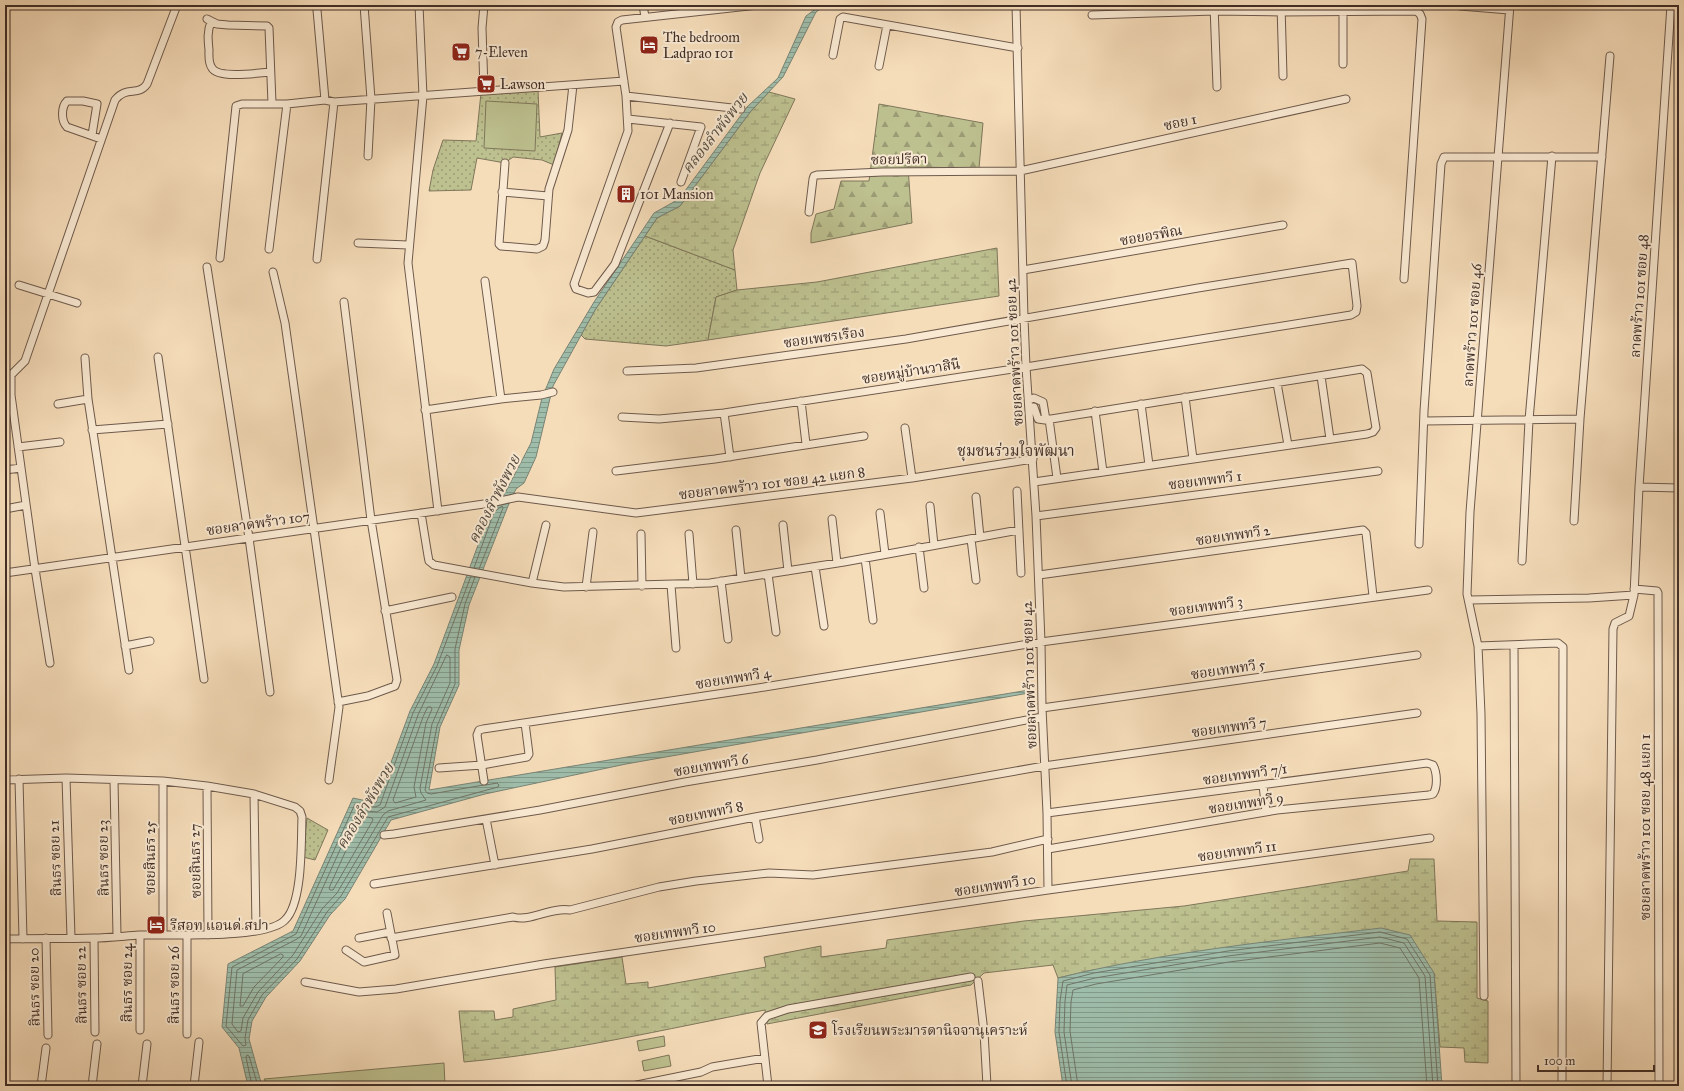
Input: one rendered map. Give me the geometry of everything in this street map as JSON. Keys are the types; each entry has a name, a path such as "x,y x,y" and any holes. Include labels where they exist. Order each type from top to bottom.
{"street":[{"path":"50,663 34,568 11,395 11,375 12,372 25,361 115,100 124,91 140,90 147,84 177,5"},
{"path":"364,5 371,99 368,156"},
{"path":"419,5 423,96 408,245 408,263 438,511"},
{"path":"484,5 482,28 484,90"},
{"path":"643,5 644,17"},
{"path":"670,123 615,264 594,292 588,293 576,289 574,284 628,131 626,96 616,27 618,22 622,20 691,8 758,5"},
{"name":"ซอยลาดพร้าว 101 ซอย 42","path":"1016,5 1024,318 1039,575 1042,718 1048,839 1048,890"},
{"path":"1153,5 1153,13"},
{"name":"ลาดพร้าว 101 ซอย 48","path":"1607,1086 1613,629 1615,622 1629,616 1634,592 1639,487 1671,5"},
{"path":"1460,6 1510,8"},
{"path":"1214,8 1217,87"},
{"path":"1092,15 1153,13 1214,8 1398,8 1416,11 1420,14 1422,19 1404,279"},
{"path":"1343,8 1343,64"},
{"name":"ลาดพร้าว 101 ซอย 46","path":"1484,996 1481,714 1478,646 1467,591 1470,512 1510,8"},
{"path":"1281,9 1283,76"},
{"path":"317,10 325,100"},
{"path":"833,55 841,17 1018,48"},
{"path":"270,72 235,74 216,72 212,69 209,61 209,20 228,25 267,26 269,32 272,103"},
{"path":"879,66 887,25"},
{"path":"1574,521 1580,419 1610,56"},
{"path":"220,258 235,108 242,104 287,104 325,100 334,102 624,81"},
{"path":"505,163 499,244 501,246 537,249 543,246 545,240 549,189 568,130 573,85"},
{"path":"626,96 741,109"},
{"name":"ซอย 1","path":"1020,171 1346,99"},
{"path":"92,135 97,104 82,101 67,101 64,104 63,116 65,125 101,139"},
{"path":"317,259 334,102"},
{"path":"269,249 287,104"},
{"path":"628,119 701,127 681,182"},
{"path":"1522,561 1529,420 1552,156"},
{"path":"1419,544 1424,421 1441,164 1444,157 1602,156"},
{"name":"ซอยปรีดา","path":"809,212 813,179 817,175 882,172 1020,171"},
{"path":"502,192 548,196"},
{"name":"ซอยอรพิณ","path":"1023,270 1283,225"},
{"path":"358,243 408,245"},
{"name":"ซอยเพชรเรือง","path":"627,371 696,368 906,339 1352,263 1357,306 1356,312 1351,315 1026,367"},
{"path":"206,267 249,538 270,692"},
{"path":"273,272 285,323 338,702 338,724 330,780"},
{"path":"485,281 501,399"},
{"path":"20,285 77,303"},
{"path":"338,702 368,696 395,686 397,680 371,520 344,302"},
{"path":"158,357 204,679"},
{"path":"85,358 92,430 129,670"},
{"name":"ซอยหมู่บ้านวาสินี","path":"622,417 659,419 724,413 1026,367"},
{"path":"1029,403 1035,408 1038,419 1047,420 1362,369 1367,373 1375,431 1367,434 1034,482"},
{"path":"1321,376 1330,439"},
{"path":"1277,383 1288,445"},
{"path":"425,410 541,395 553,392"},
{"path":"1185,397 1193,459"},
{"path":"58,404 88,399"},
{"path":"801,401 806,444"},
{"path":"1141,404 1149,465"},
{"path":"1095,412 1103,472"},
{"path":"724,413 730,457"},
{"path":"1424,421 1580,419"},
{"path":"1047,420 1057,478"},
{"path":"92,430 168,424"},
{"path":"906,428 912,478"},
{"path":"616,471 730,457 864,436"},
{"path":"18,447 60,442"},
{"name":"ซอยลาดพร้าว 101 ซอย 42 แยก 8","path":"514,498 550,501 608,511 636,513 912,478 1033,459"},
{"path":"5,470 21,468"},
{"name":"ซอยเทพทวี 1","path":"1036,516 1378,471"},
{"path":"1639,487 1679,488"},
{"path":"1017,491 1021,573"},
{"name":"ซอยลาดพร้าว 107","path":"5,573 438,511 514,498"},
{"path":"976,498 980,537"},
{"path":"5,508 26,505"},
{"path":"930,506 934,545"},
{"path":"421,513 428,558 432,564 441,567 524,582 564,587 642,586 693,584 721,581 816,567 919,547 1019,530"},
{"path":"880,513 885,554"},
{"path":"832,519 837,563"},
{"path":"532,583 546,525"},
{"path":"783,525 788,571"},
{"path":"736,530 741,578"},
{"name":"ซอยเทพทวี 2","path":"1039,575 1363,530 1366,533 1373,596"},
{"path":"586,587 593,532"},
{"path":"641,534 642,586"},
{"path":"689,534 693,584"},
{"path":"971,538 976,580"},
{"path":"919,547 924,588"},
{"path":"865,558 873,620"},
{"path":"816,567 824,626"},
{"path":"768,574 776,632"},
{"path":"721,581 728,640"},
{"path":"671,584 676,648"},
{"name":"ซอยลาดพร้าว 101 ซอย 48 แยก 1","path":"1634,592 1653,589 1657,590 1658,593 1659,1086"},
{"name":"ซอยเทพทวี 3","path":"1041,642 1373,596 1428,590"},
{"path":"1469,600 1589,598 1634,592"},
{"path":"385,611 452,597"},
{"path":"125,646 150,641"},
{"name":"ซอยเทพทวี 4","path":"484,780 477,735 479,730 758,688 1041,642"},
{"path":"1478,646 1558,643 1563,647 1562,1086"},
{"path":"1514,645 1516,1083 1518,1086"},
{"name":"ซอยเทพทวี 5","path":"1042,708 1417,655"},
{"name":"ซอยเทพทวี 7","path":"1044,766 1417,713"},
{"name":"ซอยเทพทวี 6","path":"384,835 540,810 686,782 816,760 1042,718"},
{"path":"439,768 482,765 528,756 525,723"},
{"name":"ซอยเทพทวี 7/1","path":"1047,813 1427,763 1434,766 1436,777"},
{"name":"ซอยเทพทวี 8","path":"374,884 599,848 755,816 1044,766"},
{"name":"ซอยเทพทวี 9","path":"1048,849 1266,812 1429,795 1435,792 1436,777"},
{"path":"5,780 66,778 162,781 207,786 254,794 295,806 300,811 302,817 297,897 292,910 285,921 275,926 256,931 208,935 140,935 94,938 5,939"},
{"name":"สินธร ซอย 21","path":"66,778 71,938"},
{"path":"19,779 23,939"},
{"name":"สินธร ซอย 23","path":"114,780 117,936"},
{"name":"ซอยสินธร 25","path":"162,781 163,935"},
{"path":"1263,785 1266,812"},
{"name":"ซอยสินธร 27","path":"207,786 208,935"},
{"path":"254,794 256,931"},
{"path":"755,816 759,839"},
{"path":"486,819 495,865"},
{"name":"ซอยเทพทวี 11","path":"1048,890 1430,838"},
{"path":"359,938 391,935 513,916 521,919 562,909 570,910 659,887 696,880 769,872 813,875 992,852 1048,839"},
{"name":"ซอยเทพทวี 10","path":"305,982 359,992 396,989 544,964 1048,890"},
{"path":"346,950 364,962 395,955 387,913"},
{"name":"สินธร ซอย 24","path":"140,935 140,1030"},
{"name":"สินธร ซอย 26","path":"187,936 187,1034"},
{"name":"สินธร ซอย 20","path":"46,938 48,1035"},
{"name":"สินธร ซอย 22","path":"94,938 95,1032"},
{"path":"768,1086 761,1023 766,1016 788,1009 971,977"},
{"path":"978,981 984,1032 987,1086"},
{"path":"194,1086 199,1042"},
{"path":"92,1086 97,1044"},
{"path":"142,1086 147,1044"},
{"path":"41,1086 46,1048"},
{"path":"632,1086 701,1072 712,1067 765,1058"}],"green space":[{"path":"538,90 540,137 562,133 554,165 542,160 513,157 505,163 477,158 471,190 429,191 433,170 443,140 476,141 481,93"},
{"path":"769,92 795,99 760,173 733,250 735,270 645,236 657,218 680,206 751,111"},
{"path":"486,101 537,104 535,151 484,148"},
{"path":"879,104 983,123 979,168 908,167 912,223 811,243 811,233 816,214 834,209 841,181 869,181"},
{"path":"645,236 735,270 737,290 716,297 708,340 666,346 585,339 581,335 595,310"},
{"path":"997,248 999,296 708,340 716,297 737,290 817,282"},
{"path":"307,818 328,830 315,860 303,857"},
{"path":"1410,859 1434,859 1437,921 1477,922 1477,998 1488,1001 1488,1063 1465,1062 1464,1048 1440,1047 1434,973 1093,970 1058,978 1053,965 984,973 971,985 767,1024 765,1010 577,1047 464,1062 459,1011 494,1011 495,1020 513,1017 513,1009 556,1000 555,967 622,957 626,984 648,982 648,988 766,967 764,957 821,946 821,957 886,948 887,940 1024,921 1184,906 1408,871"},
{"path":"664,1036 665,1046 639,1051 637,1041"},
{"path":"669,1055 671,1066 644,1071 642,1061"},
{"path":"444,1063 445,1086 268,1086 264,1079"}],"water":[{"name":"คลองลำพังพวย","path":"821,5 826,5 816,12 783,77 751,111 680,206 657,218 595,310 553,386 536,457 524,483 516,489 508,506 469,605 459,650 459,685 440,727 429,790 1029,690 1029,693 626,764 485,794 391,820 345,899 330,915 300,961 266,997 252,1021 249,1039 262,1086 248,1086 239,1048 222,1027 228,964 293,931 353,798 376,803 410,711 434,664 491,510 504,495 531,443 542,398 554,369 594,302 654,213 679,199 747,107 778,78 806,16"},
{"path":"1381,928 1410,935 1434,973 1442,1086 1063,1086 1055,1032 1058,978 1178,954"}],"place":[{"name":"The bedroom Ladprao 101","path":"649,45"},
{"name":"7-Eleven","path":"461,52"},
{"name":"Lawson","path":"486,84"},
{"name":"101 Mansion","path":"626,194"},
{"name":"รีสอท แอนด่ สปา","path":"156,925"},
{"name":"โรงเรียนพระมารดานิจจานุเคราะห์","path":"818,1030"}],"district":[{"name":"ชุมชนร่วมใจพัฒนา","path":"1016,451"}]}
